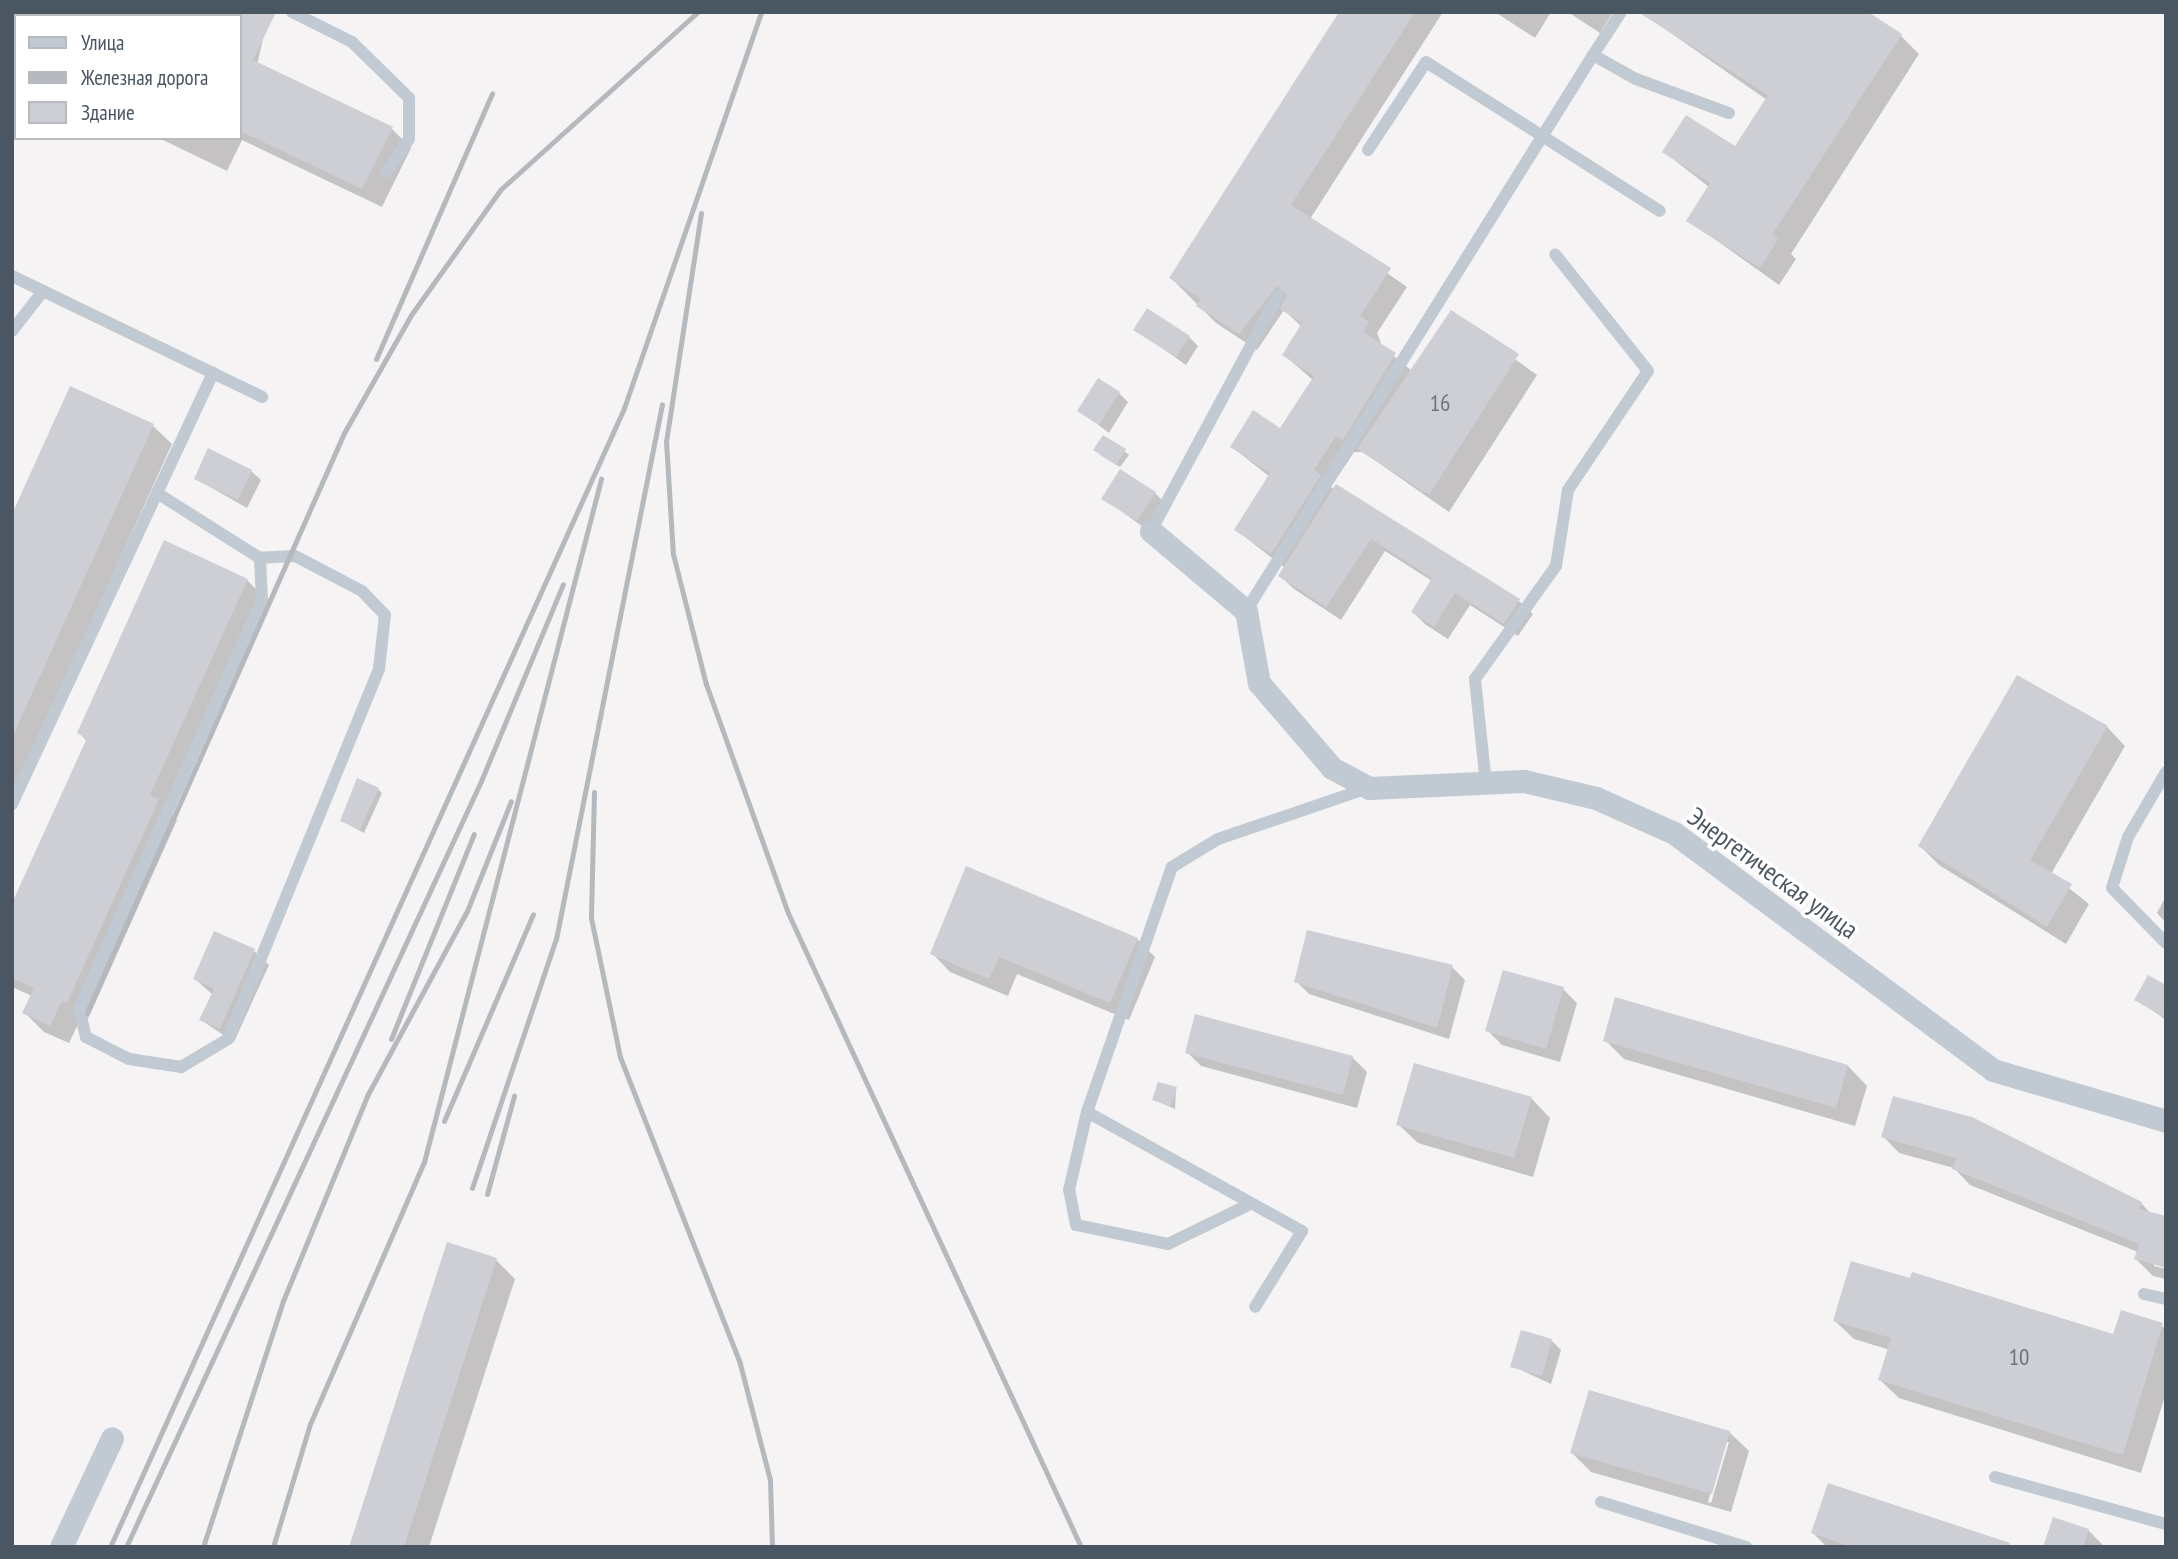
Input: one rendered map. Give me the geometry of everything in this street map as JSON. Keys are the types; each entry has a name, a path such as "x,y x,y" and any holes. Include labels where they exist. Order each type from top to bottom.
{"street":[{"path":"1151,531 1246,611 1259,683 1332,768 1369,788"},
{"name":"Энергетическая улица","path":"1369,788 1524,781 1596,798 1674,832 1993,1070 2166,1121"},
{"path":"61,1547 112,1438"}],"lane":[{"path":"292,12 352,42 409,98 410,139 386,173"},
{"path":"1246,611 1539,139 1621,12"},
{"path":"1593,55 1636,79 1728,113"},
{"path":"1368,150 1426,62 1539,139 1660,211"},
{"path":"1486,784 1475,679 1556,566 1569,490 1648,371 1555,254"},
{"path":"12,276 262,397"},
{"path":"12,331 43,291"},
{"path":"1151,531 1278,295"},
{"path":"12,804 213,373"},
{"path":"158,492 260,558 295,556 362,592 385,615 379,668 228,1039 181,1067 129,1059 86,1037 79,1009 262,600 260,558"},
{"path":"2166,772 2128,836 2112,888 2166,943"},
{"path":"1250,1204 1168,1244 1076,1225 1069,1190 1087,1112 1172,867 1218,839 1369,788"},
{"path":"1087,1112 1303,1231 1255,1307"},
{"path":"2144,1294 2166,1299"},
{"path":"1995,1477 2166,1524"},
{"path":"1601,1502 1746,1547"}],"building":[{"path":"276,12 253,60 393,127 362,189 242,132 240,14"},
{"path":"1339,12 1415,12 1291,205 1391,268 1360,316 1369,322 1363,332 1396,353 1343,440 1336,436 1314,470 1321,475 1271,554 1234,530 1270,473 1230,447 1253,410 1280,428 1314,376 1282,355 1302,323 1280,309 1287,294 1277,286 1239,334 1196,306 1201,299 1169,278"},
{"path":"1638,12 1868,12 1902,34 1772,235 1778,239 1760,268 1686,221 1710,183 1662,152 1686,115 1735,146 1768,95"},
{"path":"1147,308 1190,336 1176,357 1133,330"},
{"path":"1451,310 1519,354 1429,495 1357,449"},
{"path":"1098,378 1120,392 1099,425 1077,411"},
{"path":"70,386 154,424 12,738 12,514"},
{"path":"1103,435 1126,449 1116,465 1093,450"},
{"path":"208,448 252,470 238,500 194,479"},
{"path":"1120,469 1156,492 1137,521 1101,499"},
{"path":"1336,484 1520,599 1504,624 1455,593 1434,627 1411,612 1432,578 1371,539 1326,607 1278,576"},
{"path":"164,540 248,579 150,795 159,799 67,1003 62,1001 50,1026 22,1013 34,988 12,978 12,903 87,738 77,733"},
{"path":"2017,675 2108,726 2030,860 2072,884 2047,927 1918,846"},
{"path":"357,778 379,788 360,830 340,821"},
{"path":"966,866 1138,938 1110,1003 999,957 989,979 930,954"},
{"path":"1307,930 1453,965 1437,1028 1294,982"},
{"path":"214,931 255,949 220,1029 199,1020 214,989 193,979"},
{"path":"1503,970 1564,987 1546,1049 1485,1031"},
{"path":"2148,975 2166,985 2166,1018 2134,1000"},
{"path":"1615,997 1848,1065 1836,1108 1603,1041"},
{"path":"1195,1014 1353,1056 1343,1095 1185,1053"},
{"path":"1414,1063 1532,1097 1514,1158 1396,1125"},
{"path":"1158,1082 1177,1087 1171,1106 1152,1100"},
{"path":"1893,1096 1972,1117 2142,1202 2139,1209 2166,1216 2166,1268 2134,1259 2139,1244 1952,1169 1956,1158 1881,1137"},
{"path":"447,1242 497,1258 404,1547 349,1547"},
{"path":"1851,1261 1910,1278 1912,1272 2113,1334 2121,1310 2163,1323 2123,1455 1878,1380 1891,1338 1833,1321"},
{"path":"1521,1330 1552,1339 1542,1376 1510,1367"},
{"path":"1589,1390 1730,1431 1712,1494 1570,1453"},
{"path":"1828,1483 2010,1543 2009,1547 1851,1547 1811,1533"},
{"path":"2053,1517 2089,1529 2083,1547 2043,1547"}],"railway":[{"path":"87,1013 344,433 411,315 500,190 698,12"},
{"path":"110,1547 624,408 761,12"},
{"path":"376,359 492,93"},
{"path":"701,213 666,441 673,554 706,684 788,913 1081,1547"},
{"path":"472,1188 556,939 662,404"},
{"path":"273,1547 310,1424 424,1162 601,479"},
{"path":"126,1547 481,781 563,584"},
{"path":"594,792 591,918 620,1057 739,1360 770,1480 772,1547"},
{"path":"203,1547 283,1301 368,1094 467,911 511,801"},
{"path":"391,1039 474,834"},
{"path":"444,1121 533,914"},
{"path":"487,1194 514,1096"}]}
